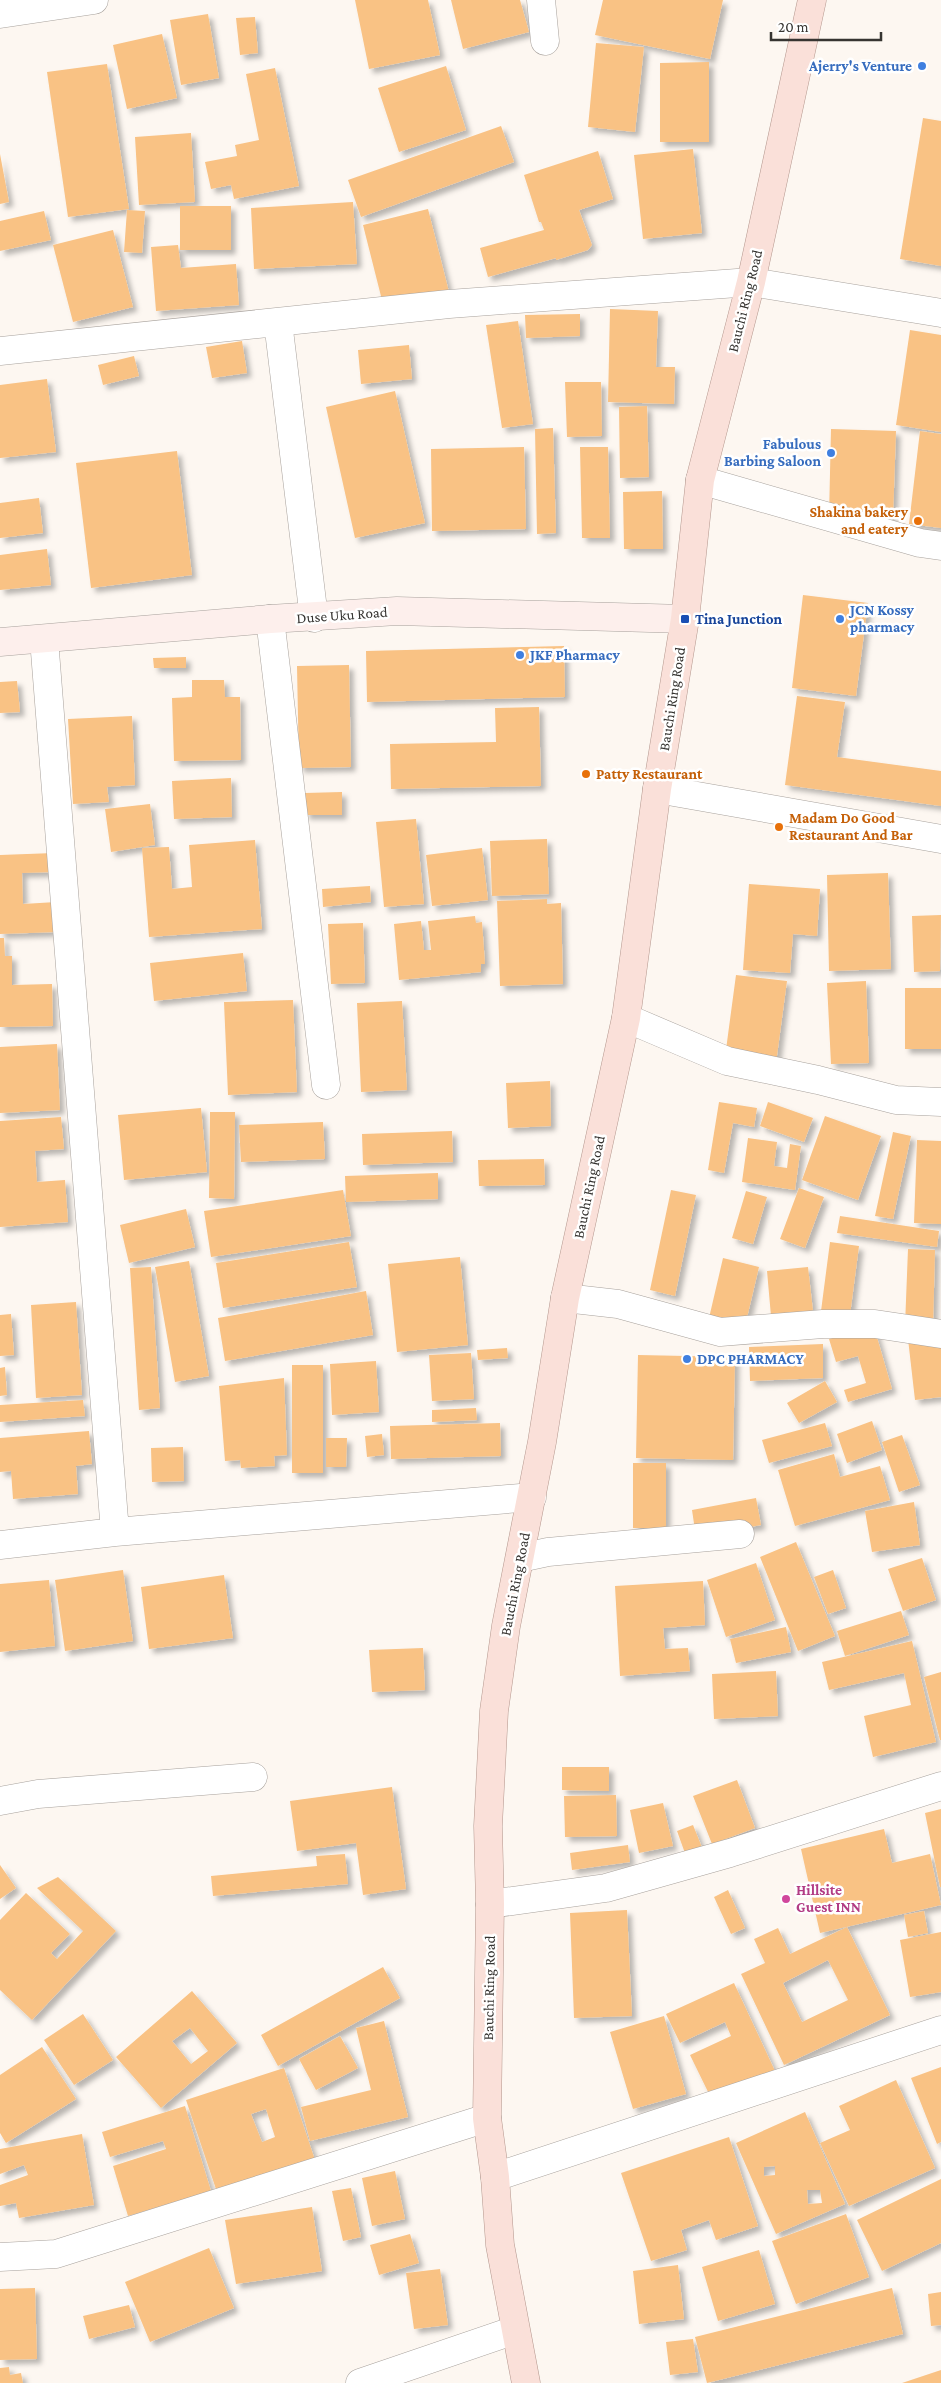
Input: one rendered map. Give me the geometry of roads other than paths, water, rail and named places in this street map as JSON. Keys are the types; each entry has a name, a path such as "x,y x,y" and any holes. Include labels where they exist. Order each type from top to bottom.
{"main road":[{"name":"Bauchi Ring Road","path":"526,2383 500,2245 495,2177 486,2118 490,1904 488,1826 494,1711 506,1626 532,1497 565,1298 626,1018 657,789 685,619 700,480 751,282 812,0"}],"street":[{"path":"0,14 94,0"},
{"path":"541,0 546,41"},
{"path":"0,350 449,304 751,282 941,313"},
{"path":"278,322 314,618"},
{"path":"700,480 920,543 941,546"},
{"name":"Duse Uku Road","path":"0,642 270,619 314,618 397,611 685,619"},
{"path":"270,619 326,1084"},
{"path":"44,638 115,1532"},
{"path":"657,789 941,839"},
{"path":"626,1018 727,1061 818,1080 896,1100 941,1102"},
{"path":"565,1298 618,1304 720,1332 823,1324 875,1324 941,1334"},
{"path":"0,1545 115,1532 532,1497"},
{"path":"520,1558 548,1552 740,1534"},
{"path":"0,1801 38,1794 253,1777"},
{"path":"490,1904 606,1888 730,1853 941,1786"},
{"path":"495,2177 941,2030"},
{"path":"0,2257 56,2254 486,2118"},
{"path":"360,2383 515,2330"}],"place":[{"name":"Ajerry's Venture","path":"922,66"},
{"name":"Fabulous Barbing Saloon","path":"831,453"},
{"name":"Shakina bakery and eatery","path":"918,521"},
{"name":"Tina Junction","path":"685,619"},
{"name":"JCN Kossy pharmacy","path":"840,619"},
{"name":"JKF Pharmacy","path":"520,655"},
{"name":"Patty Restaurant","path":"586,774"},
{"name":"Madam Do Good Restaurant And Bar","path":"779,827"},
{"name":"DPC PHARMACY","path":"687,1359"},
{"name":"Hillsite Guest INN","path":"786,1899"}]}
